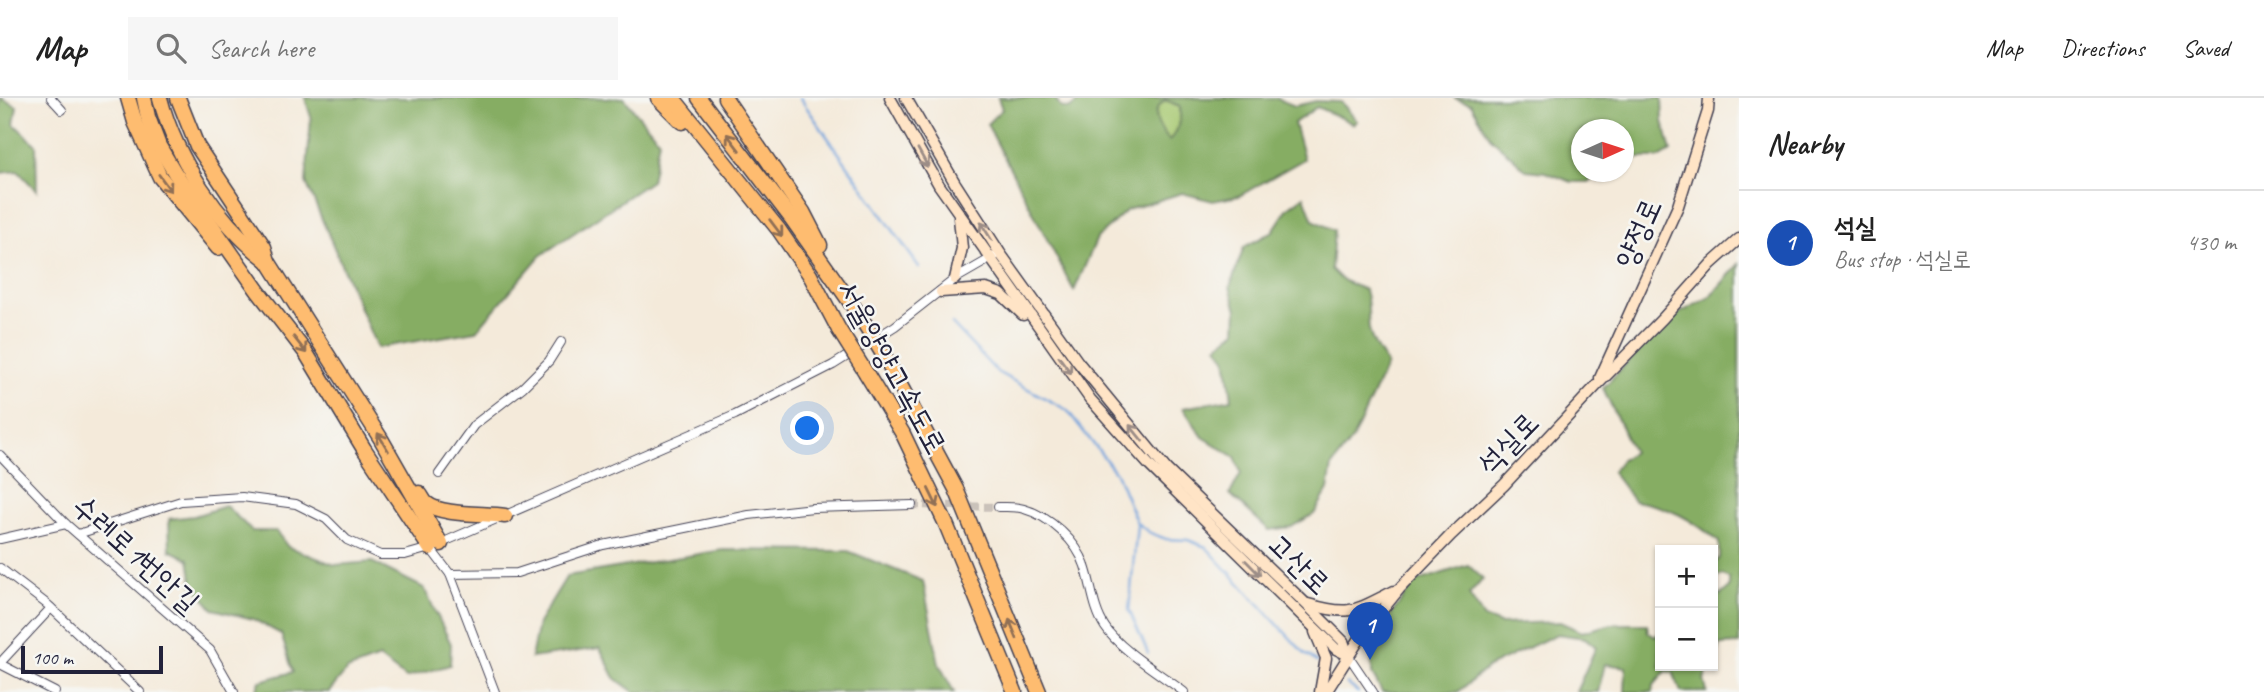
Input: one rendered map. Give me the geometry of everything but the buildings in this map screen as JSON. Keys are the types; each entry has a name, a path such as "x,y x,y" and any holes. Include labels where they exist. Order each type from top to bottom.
{"highway":[{"path":"128,98 135,122 160,177 206,234 258,291"},
{"path":"144,98 148,117 164,155 258,291 306,353 364,449 435,546"},
{"path":"160,98 180,156 207,196 250,247 268,261"},
{"path":"178,98 197,146 264,247 268,261 397,467 435,546"},
{"path":"659,98 750,195"},
{"name":"서울양양고속도로","path":"673,98 779,230 810,275 839,330 902,434 946,524 1015,692"},
{"name":"서울양양고속도로","path":"699,98 837,281 886,359 956,489 1039,692"},
{"path":"725,98 803,212 837,281"},
{"path":"397,467 406,474 426,504 459,513 505,516"}],"street":[{"path":"51,98 62,110"},
{"name":"고산로","path":"890,98 957,212 1166,470 1343,641 1348,654"},
{"name":"고산로","path":"906,98 1041,332 1090,399 1149,465 1336,649 1348,654"},
{"name":"양정로","path":"1598,384 1678,206 1705,122 1709,98"},
{"path":"955,279 962,248 962,231 957,212"},
{"name":"석실로","path":"1326,692 1348,654 1400,588 1504,485 1711,264 1739,239"},
{"path":"78,534 181,501 242,497 296,504 326,519 347,540 380,555 405,555 435,546 735,415 833,365 894,326 955,279 995,256"},
{"path":"941,292 986,289 1001,294 1041,332"},
{"path":"439,474 474,425 523,387 549,361 561,342"},
{"path":"1614,344 1631,350"},
{"name":"수레로1번안길","path":"0,455 66,524 210,650 234,692"},
{"path":"450,574 517,573 603,545 749,515 813,508 912,505"},
{"path":"998,507 1023,508 1041,516 1057,528 1072,543 1084,562 1105,628 1184,692"},
{"path":"0,539 66,524"},
{"path":"435,546 450,574 495,692"},
{"path":"0,568 51,608 139,692"},
{"path":"1305,603 1326,610 1347,612 1362,608 1400,588"},
{"path":"51,608 0,663 55,692"},
{"path":"1312,626 1326,658 1320,692"},
{"path":"1348,654 1373,692"}],"green space":[{"path":"0,98 17,106 14,124 36,145 37,191 18,171 0,173"},
{"path":"305,98 624,98 659,140 651,181 540,256 476,331 377,348 306,182 311,117"},
{"path":"998,98 1055,98 1060,107 1069,109 1083,98 1275,98 1295,106 1316,101 1341,102 1357,121 1354,124 1317,107 1294,123 1304,159 1239,196 1213,201 1182,193 1127,210 1097,238 1074,291 987,124 1002,109","holes":["1165,100 1180,106 1179,124 1169,140 1159,125 1157,110"]},
{"path":"1454,98 1662,98 1663,121 1671,151 1659,158 1634,158 1634,119 1571,119 1571,182 1545,172 1526,170 1490,137 1471,104"},
{"path":"1165,100 1180,106 1179,125 1169,141 1156,115"},
{"path":"1304,196 1313,220 1334,230 1331,269 1342,280 1365,290 1370,334 1387,364 1353,438 1332,466 1328,490 1314,514 1291,527 1269,530 1230,494 1241,473 1235,457 1203,437 1183,408 1232,399 1226,358 1217,346 1236,331 1237,310 1230,287 1244,247 1272,232 1288,208"},
{"path":"1739,264 1739,644 1720,645 1718,650 1718,594 1729,588 1729,578 1718,576 1719,542 1680,515 1658,506 1634,501 1612,472 1620,461 1633,452 1603,388 1668,319 1710,297"},
{"path":"226,506 252,531 276,531 288,547 335,565 372,562 424,588 451,644 450,665 406,678 379,658 347,670 329,692 256,692 260,681 293,672 281,634 253,619 213,609 193,585 189,559 170,550 169,519 194,516"},
{"path":"723,550 848,551 923,581 939,664 954,692 634,692 615,678 600,648 531,658 538,623 567,576"},
{"path":"1468,565 1483,579 1469,595 1484,618 1500,624 1560,622 1582,632 1612,624 1647,624 1648,632 1655,637 1655,671 1666,671 1654,685 1653,692 1625,692 1626,667 1605,664 1598,692 1576,692 1596,647 1585,638 1557,634 1488,667 1458,692 1382,692 1372,674 1371,642 1415,582"},
{"path":"1666,671 1708,671 1704,680 1707,692 1681,692 1673,672"}],"waterway":[{"path":"800,98 919,267"},
{"path":"952,324 997,372 1067,410 1116,473 1137,523 1150,533 1166,539 1188,540 1206,547 1304,653 1317,662"},
{"path":"1137,525 1129,610 1148,653"},
{"path":"1347,684 1358,692"}],"tunnel":[{"path":"912,505 998,507"}],"place":[{"name":"석실","path":"1370,660"}]}
